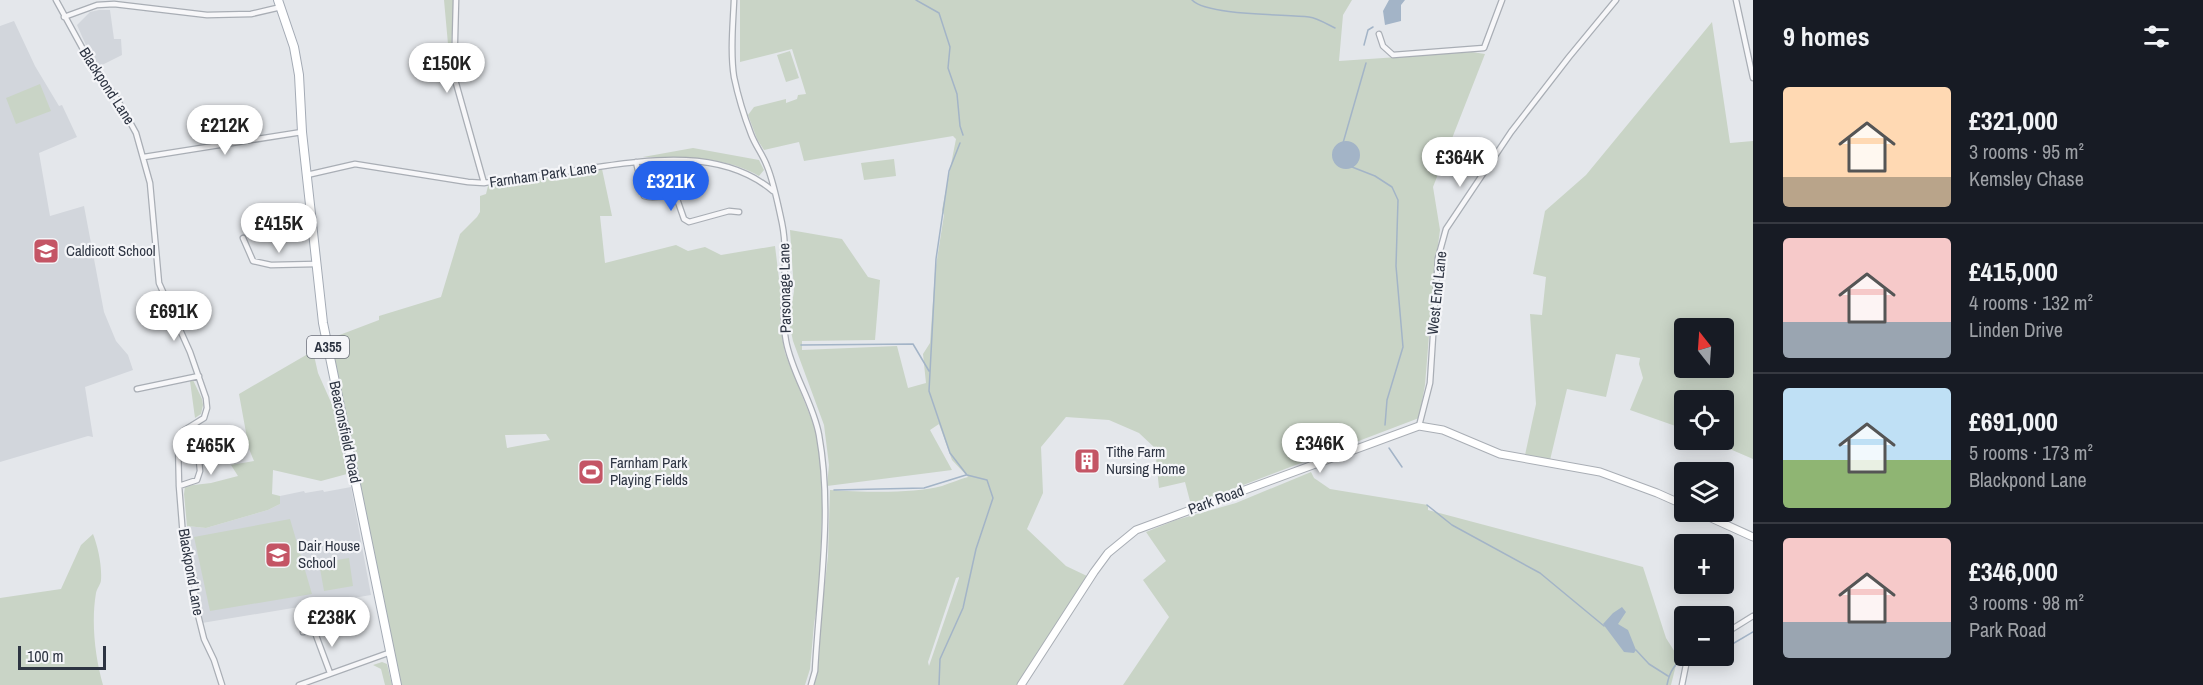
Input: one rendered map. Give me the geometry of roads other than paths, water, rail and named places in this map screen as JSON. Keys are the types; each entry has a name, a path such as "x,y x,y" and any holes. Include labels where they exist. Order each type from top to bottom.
{"main road":[{"name":"Beaconsfield Road","path":"280,3 294,47 299,75 302,132 323,323 397,685"},
{"path":"1419,426 1443,430 1500,454 1600,472 1674,501"},
{"name":"Park Road","path":"1022,685 1101,563 1136,530 1419,426"},
{"path":"1720,522 1753,537"}],"street":[{"name":"Blackpond Lane","path":"56,0 90,62 128,115 144,157 150,183 159,283 190,352 206,398 207,408 204,418 183,431 180,436 177,448 179,486 184,549 194,579 196,607 204,639 222,685"},
{"path":"456,0 454,76 484,183"},
{"name":"Parsonage Lane","path":"734,0 732,52 734,76 751,135 768,167 782,225 785,252 783,318 786,342 792,363 812,408 823,459 825,513 815,671 811,685"},
{"path":"1379,34 1382,44 1393,55 1484,48 1502,0"},
{"name":"West End Lane","path":"1419,426 1430,383 1438,258 1446,229 1511,132 1616,0"},
{"path":"1736,0 1751,54 1753,78"},
{"path":"64,17 97,5 114,4 207,15 251,14 280,3"},
{"path":"1375,44 1382,44"},
{"path":"144,157 302,132"},
{"name":"Farnham Park Lane","path":"307,175 355,164 484,183 673,159 734,168 763,183 773,191"},
{"path":"636,162 644,196 650,198 668,195 677,199 684,219 689,222 729,211 739,212"},
{"path":"729,211 732,204"},
{"path":"243,238 253,261 271,266 316,264"},
{"path":"137,389 199,375"},
{"path":"179,486 197,480 200,471 196,440"},
{"path":"1734,628 1753,616"},
{"path":"303,632 323,628"},
{"path":"314,630 330,673"},
{"path":"299,685 392,652"},
{"path":"1682,685 1686,666"}],"water":[{"path":"1389,0 1405,0 1401,5 1401,21 1385,25 1383,11"},
{"path":"1346,141 1356,145 1360,155 1356,165 1346,169 1336,165 1332,155 1336,145"},
{"path":"1622,607 1626,612 1618,624 1628,630 1636,650 1634,653 1624,652 1603,624"}],"waterway":[{"path":"916,0 939,13 950,47 948,68 957,94 963,135"},
{"path":"1192,0 1201,5 1229,12 1312,18 1335,28"},
{"path":"1364,45 1368,30 1373,27"},
{"path":"1343,143 1366,63"},
{"path":"939,685 940,659 963,608 976,549 993,498 987,480 967,475 950,453 929,391 936,259 949,171 960,143"},
{"path":"1352,167 1375,176 1392,187 1398,200 1396,266 1403,347 1387,400 1385,425"},
{"path":"801,345 913,344 929,371"},
{"path":"1389,448 1402,467"},
{"path":"834,490 924,488 966,475"},
{"path":"1427,505 1452,525 1540,573 1604,626"},
{"path":"1734,643 1753,632"},
{"path":"1636,650 1649,664 1668,676"},
{"path":"1667,685 1676,666"}],"place":[{"name":"Caldicott School","path":"46,251"},
{"name":"Tithe Farm Nursing Home","path":"1087,461"},
{"name":"Farnham Park Playing Fields","path":"591,472"},
{"name":"Dair House School","path":"278,555"}]}
